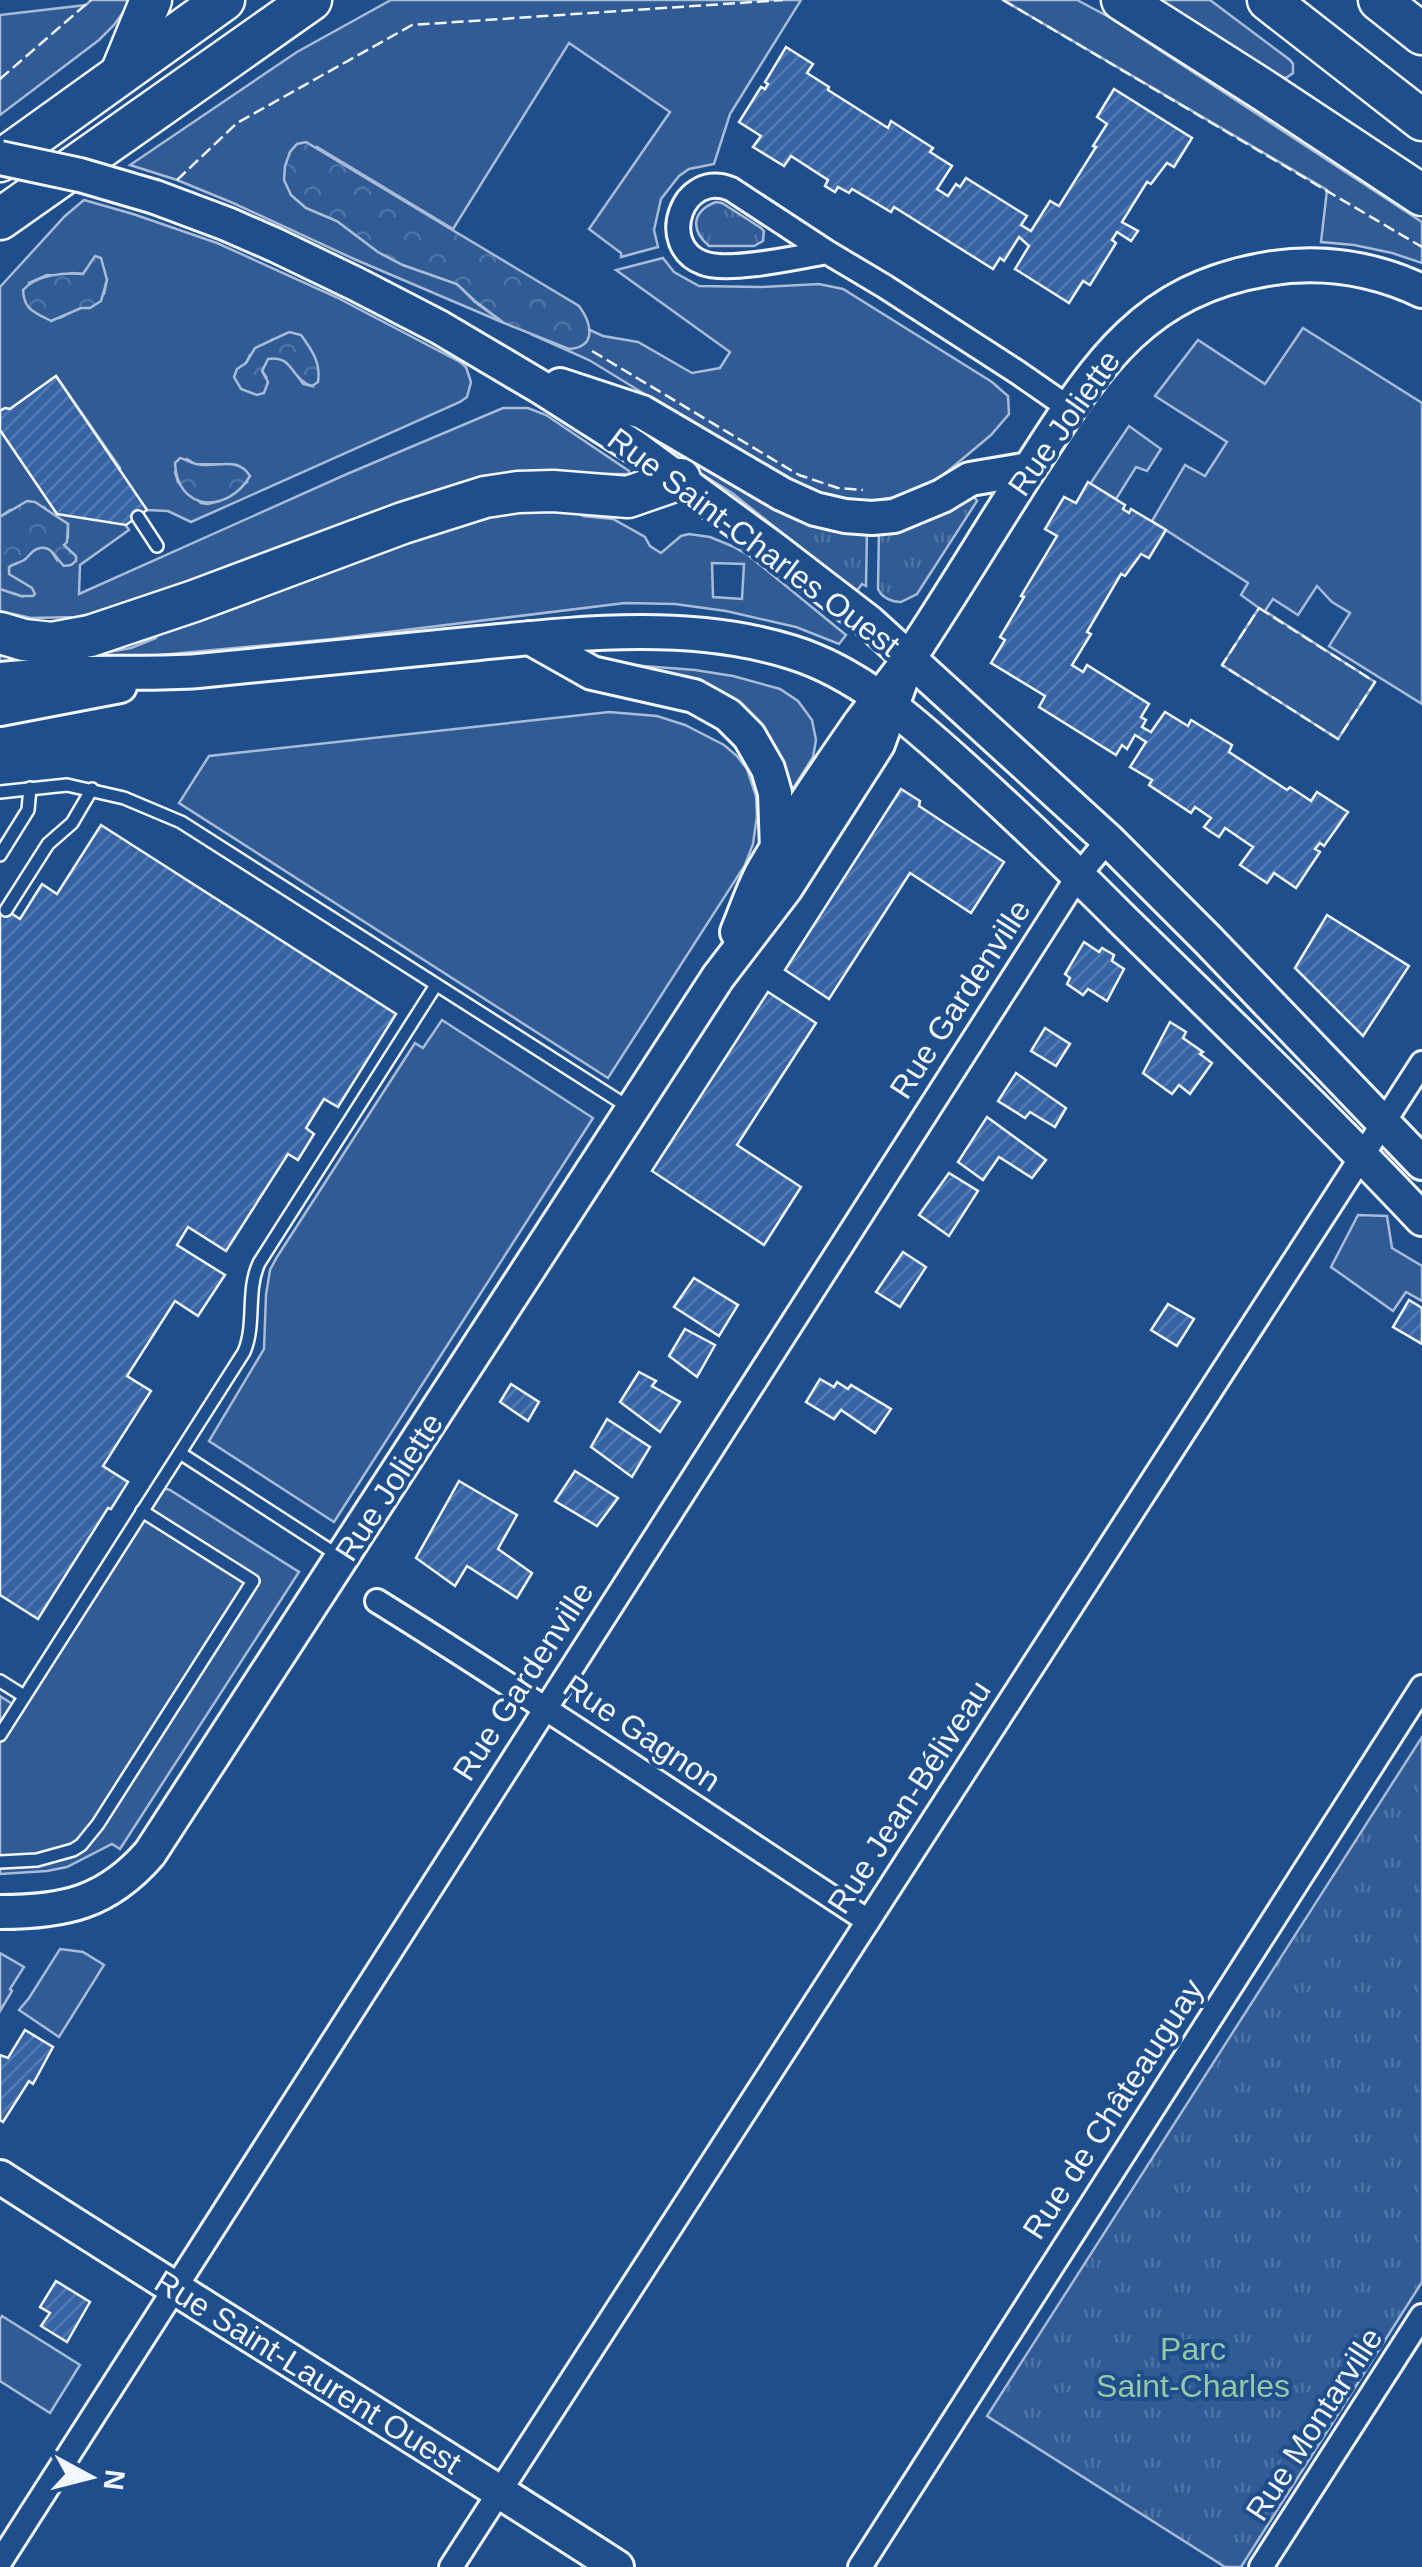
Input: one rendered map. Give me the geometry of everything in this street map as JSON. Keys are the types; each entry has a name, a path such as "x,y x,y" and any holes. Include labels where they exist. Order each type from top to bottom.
{"highway":[{"path":"121,73 152,0"},
{"path":"0,160 224,0"},
{"path":"0,219 310,0"},
{"path":"1122,0 1422,196"},
{"path":"1268,0 1422,120"},
{"path":"1379,0 1422,34"},
{"path":"0,249 48,183"},
{"path":"0,632 52,643 90,636 484,497 554,491 628,497 680,478"}],"street":[{"name":"Rue Saint-Charles Ouest","path":"0,160 80,175 155,198 227,224 356,284 512,370 680,478 852,608 1108,840 1422,1162"},
{"path":"827,252 765,263 706,264 684,248 678,235 678,220 683,206 698,190 710,185 724,186 749,199 1069,408"},
{"name":"Rue Joliette","path":"718,977 762,872 886,703 908,660 1030,468 1084,385 1113,350 1152,315 1181,297 1252,272 1326,266 1360,270 1422,291"},
{"path":"512,370 642,412 782,494 845,516 894,516 928,504 970,480 1030,468"},
{"name":"Rue Saint-Charles Ouest","path":"0,679 193,671 530,638 652,633 731,639 808,658 847,677 886,703 1008,808 1362,1156 1422,1220"},
{"path":"530,638 592,673 681,692 705,700 728,715 749,736 768,769 775,793 776,850"},
{"path":"0,710 193,671"},
{"name":"Rue Joliette","path":"0,1912 76,1905 109,1890 134,1871 170,1824 718,977 786,888 878,744 886,703"},
{"name":"Rue Gardenville","path":"0,2562 1078,876 1108,840"},
{"name":"Rue Jean-Béliveau","path":"451,2567 1422,1063"},
{"name":"Rue Gagnon","path":"378,1601 546,1706 582,1735 868,1921"},
{"name":"Rue de Châteauguay","path":"860,2567 1422,1687"},
{"name":"Rue Saint-Laurent Ouest","path":"0,2177 617,2567"},
{"name":"Rue Montarville","path":"1261,2567 1422,2316"}],"lane":[{"path":"138,517 158,546"},
{"path":"0,792 67,785 92,789 181,822 633,1110"},
{"path":"0,854 28,810 30,788"},
{"path":"6,910 48,844 72,824 92,789"},
{"path":"0,1735 247,1346 259,1263 436,984"},
{"path":"180,1452 343,1558"},
{"path":"0,1862 55,1857 81,1845 253,1582 142,1512"},
{"path":"0,1681 24,1696"}],"shaded area":[{"path":"91,0 132,0 99,40 0,115 0,15 86,5"},
{"path":"391,0 801,0 730,114 714,164 689,169 661,199 654,230 658,247 621,257 621,253 589,229 670,112 569,43 453,229 317,147 291,195 306,208 337,221 378,252 457,284 504,323 233,203 130,165 297,52"},
{"path":"1003,0 1077,0 1109,17 1422,222 1422,263 1354,245 1321,242 1327,190"},
{"path":"1155,0 1210,0 1290,60 1293,73 1281,77"},
{"path":"84,200 217,243 336,297 460,362 471,382 467,397 460,402 191,522 168,511 147,510 136,495 115,510 129,530 80,565 79,594 503,408 528,408 546,415 629,474 483,477 424,495 155,598 77,617 31,618 0,611 0,589 21,596 9,567 41,547 50,549 57,560 68,537 68,524 44,507 10,510 0,517 0,430 57,514 120,468 56,376 10,409 0,411 0,287","holes":["89,267 107,279 104,294 60,318 39,313 29,283 47,275 83,274","272,340 312,386 303,384 281,358 268,358 262,371 267,378 246,363 250,355","187,459 195,464 237,465 247,482 208,504 201,503 178,482 175,472"]},
{"path":"663,258 674,272 699,286 819,284 843,289 992,382 1008,396 1009,414 991,435 933,482 896,497 846,501 808,490 589,360 531,334 586,342 590,330 638,342 692,373 720,368 730,352 616,270"},
{"path":"1303,328 1422,403 1422,704 1329,646 1350,613 1317,586 1298,615 1273,599 1265,611 1375,682 1338,739 1222,665 1259,608 1241,595 1248,583 1152,521 1185,465 1205,476 1227,442 1155,396 1198,340 1265,384"},
{"path":"1129,426 1161,449 1147,471 1136,467 1116,499 1090,484"},
{"path":"572,509 583,516 613,519 645,537 661,553 681,536 710,537 748,555 846,635 839,644 796,627 726,611 625,603 332,639 0,670 0,648 74,656 131,648 156,638 155,632 487,511","holes":["712,563 744,564 742,599 713,597"]},
{"path":"630,665 733,676 780,689 798,701 812,720 816,740 813,757 789,795 787,777 646,670"},
{"path":"609,712 657,716 724,745 747,769 756,796 757,816 745,865 608,1078 179,803 209,756"},
{"path":"442,1020 593,1118 334,1522 209,1441 264,1349 266,1295 270,1270 277,1257 415,1043 423,1048"},
{"path":"1358,1215 1387,1216 1392,1248 1422,1266 1422,1301 1406,1292 1393,1311 1331,1267"},
{"path":"158,1487 170,1490 299,1572 120,1849 112,1844 67,1867 0,1874 0,1696 17,1707"},
{"path":"60,1949 83,1952 104,1965 59,2037 19,2010"},
{"path":"0,1953 24,1967 0,2011"},
{"path":"2,2316 80,2365 50,2413 0,2381"}],"green space":[{"path":"306,142 579,306 589,326 588,339 569,349 504,323 457,284 403,265 378,252 337,221 306,208 291,195 284,180 290,152 297,144"},
{"path":"716,202 761,228 763,241 754,246 709,246 699,234 696,221 702,210"},
{"path":"95,256 101,258 107,280 101,301 51,321 28,306 23,290 29,285 51,276 83,274"},
{"path":"289,332 301,335 312,351 318,382 312,386 305,383 276,358 268,359 262,371 268,382 264,393 257,395 241,389 234,377 237,369 255,348"},
{"path":"639,423 867,529 866,586 862,584 856,592 732,493 635,432"},
{"path":"180,458 203,465 239,466 250,476 229,497 205,502 184,491 175,463"},
{"path":"973,494 977,501 917,594 901,602 882,595 878,589 879,528"},
{"path":"27,501 35,502 68,524 64,545 76,561 64,566 49,550 35,550 9,567 9,574 35,594 21,596 0,589 0,517"},
{"name":"Parc Saint-Charles","path":"1422,1737 1422,2282 1241,2567 1225,2567 987,2416"}],"building":[{"path":"786,47 813,64 807,73 828,90 888,128 891,121 933,148 930,152 952,166 937,189 948,196 966,178 1027,216 1021,225 1031,231 1050,201 1059,206 1096,147 1093,146 1107,124 1097,117 1114,89 1192,138 1174,167 1167,163 1151,184 1147,182 1122,222 1138,231 1131,241 1117,232 1112,240 1116,243 1090,285 1083,281 1069,303 1015,269 1029,246 1019,237 1004,261 1000,258 993,269 894,207 891,212 852,189 849,193 838,187 835,192 825,186 828,180 791,156 784,166 753,147 761,136 739,122 761,87 765,89 765,82"},
{"path":"56,376 147,510 126,525 57,514 0,430 0,411 10,409"},
{"path":"1088,482 1125,505 1123,509 1129,513 1131,509 1166,530 1149,558 1141,554 1125,576 1121,574 1072,665 1083,672 1087,665 1149,704 1141,717 1146,720 1142,727 1151,732 1165,712 1188,726 1191,720 1232,745 1229,752 1287,790 1290,787 1311,801 1317,792 1348,812 1324,846 1320,843 1315,849 1320,852 1296,888 1274,873 1267,883 1240,865 1253,847 1225,828 1219,837 1211,832 1204,827 1211,818 1195,807 1191,813 1130,767 1146,742 1135,735 1127,749 1122,745 1116,755 1039,707 1045,696 991,663 1005,640 1000,637 1024,597 1021,596 1057,536 1045,529 1064,497 1076,503"},
{"path":"901,789 920,801 919,806 1004,862 971,913 910,873 829,999 785,970"},
{"path":"101,825 396,1014 338,1107 324,1099 306,1128 314,1134 298,1160 288,1154 226,1251 188,1227 177,1245 225,1275 198,1316 175,1301 127,1376 151,1391 103,1466 128,1482 38,1619 0,1595 0,906 20,919 42,884 57,894"},
{"path":"1327,915 1409,966 1363,1036 1295,968"},
{"path":"1084,942 1099,952 1102,948 1114,955 1112,961 1124,969 1107,1001 1088,989 1083,995 1067,984 1070,978 1065,974"},
{"path":"768,992 816,1023 737,1145 801,1187 764,1245 652,1171"},
{"path":"1170,1022 1186,1032 1183,1038 1212,1063 1190,1094 1179,1085 1172,1094 1143,1073"},
{"path":"1045,1028 1070,1044 1056,1066 1031,1051"},
{"path":"1016,1073 1066,1108 1055,1127 1030,1112 1025,1118 998,1101"},
{"path":"987,1117 1046,1160 1032,1178 999,1157 983,1180 958,1162"},
{"path":"949,1173 978,1191 949,1236 919,1215"},
{"path":"903,1252 926,1267 900,1307 876,1292"},
{"path":"694,1278 738,1305 719,1336 674,1307"},
{"path":"1409,1300 1422,1308 1422,1344 1393,1327"},
{"path":"1168,1304 1194,1319 1177,1346 1151,1330"},
{"path":"685,1329 715,1345 697,1377 669,1356"},
{"path":"639,1372 656,1381 652,1386 680,1402 660,1432 620,1402"},
{"path":"820,1379 834,1387 837,1382 848,1389 851,1385 891,1409 875,1433 841,1410 834,1419 806,1402"},
{"path":"511,1384 539,1402 528,1421 500,1402"},
{"path":"607,1419 650,1447 632,1477 591,1447"},
{"path":"575,1471 618,1498 597,1526 555,1501"},
{"path":"459,1481 517,1515 498,1549 532,1573 517,1598 467,1566 455,1586 416,1558"},
{"path":"25,2030 53,2047 33,2084 29,2081 3,2122 0,2055 8,2058"},
{"path":"56,2281 90,2302 67,2342 41,2326 50,2313 40,2307"}],"fence":[{"path":"0,79 91,0"},
{"path":"177,180 237,123 412,25 783,0"},
{"path":"1003,0 1422,247"},
{"path":"592,351 799,475 838,488 863,490"},
{"path":"1259,608 1375,682 1338,739 1222,665 1259,608"}]}
